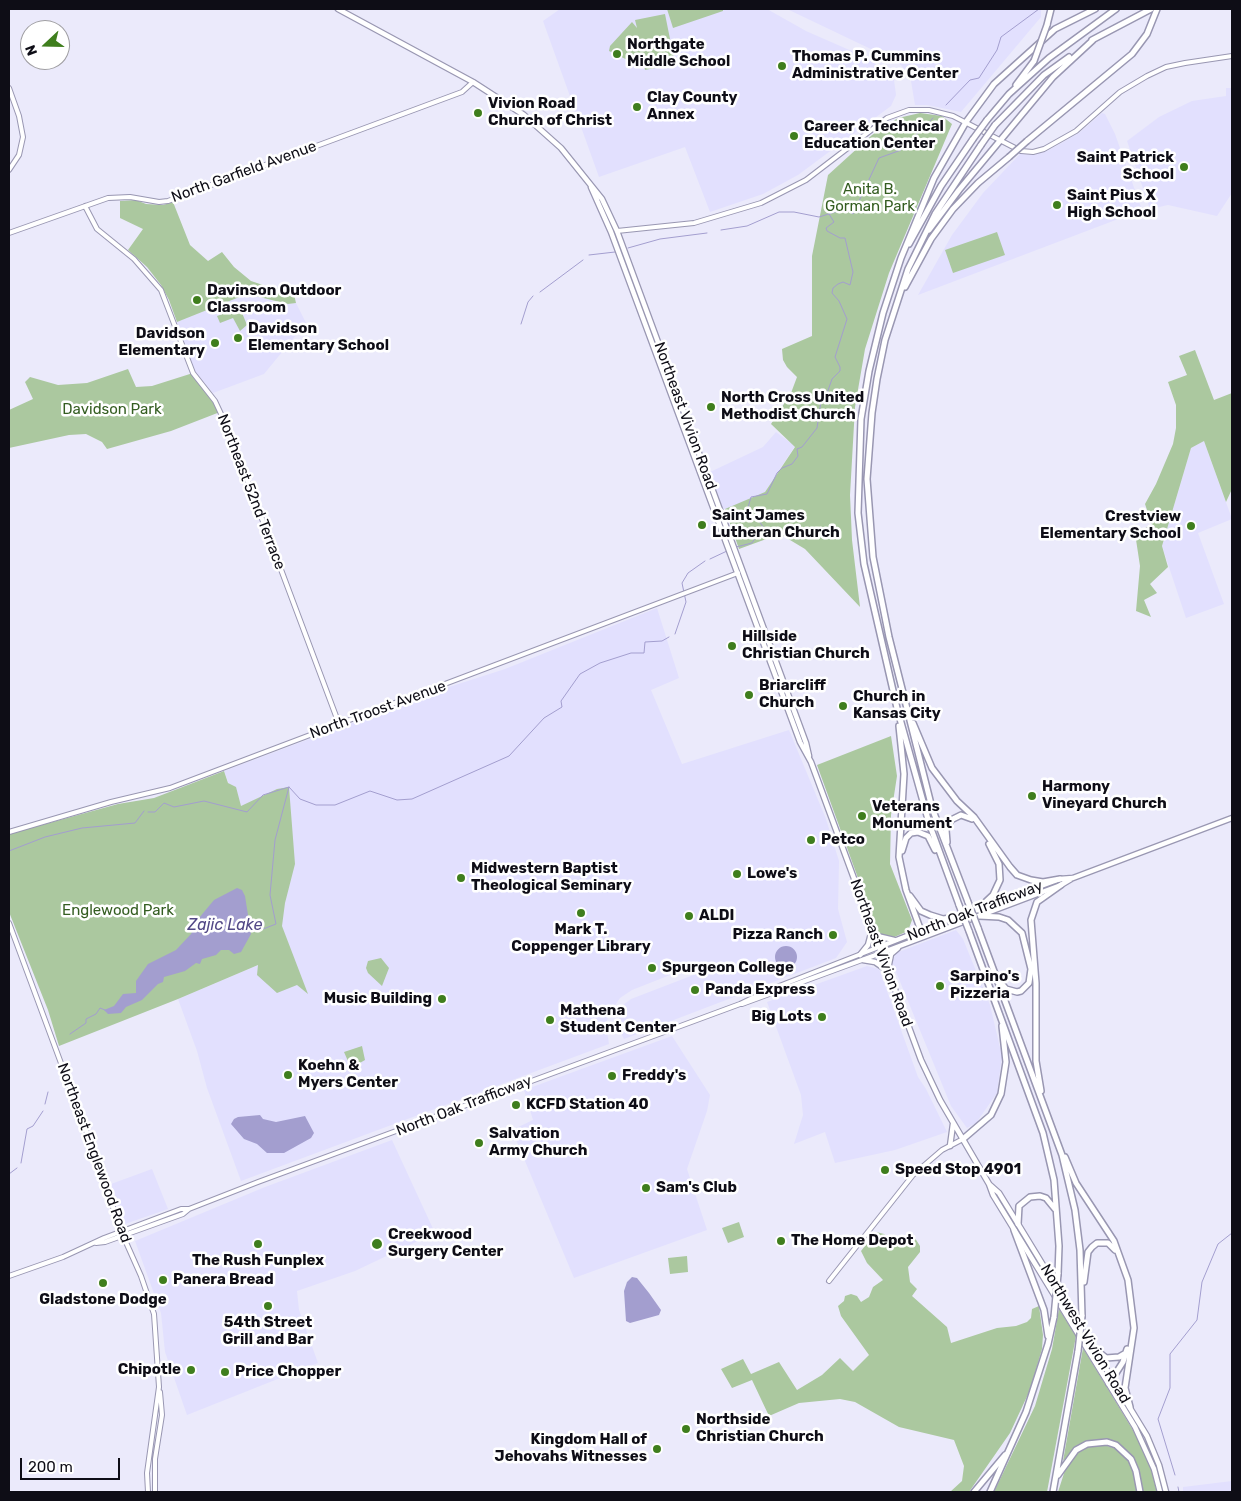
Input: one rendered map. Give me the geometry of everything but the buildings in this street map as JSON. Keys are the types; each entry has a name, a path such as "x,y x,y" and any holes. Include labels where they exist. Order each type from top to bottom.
{"highway":[{"path":"901,258 941,186 987,120 1034,61 1051,9"},
{"path":"990,1492 1026,1412 1048,1344 1054,1317 1060,1246 1054,1180 1043,1133 929,823 897,708 864,564 858,513 858,452 869,371 883,313 901,258 934,178 966,122 994,84 1055,29 1095,9"},
{"path":"1009,94 1049,58 1116,9"},
{"path":"1054,1492 1078,1351 1082,1316 1075,1210 1055,1134 932,808 880,597 870,535 867,479 871,422 885,340 908,269 935,214 995,125 1044,75 1093,40 1151,9"},
{"path":"898,298 942,224 978,183 1132,54 1147,34 1157,10"},
{"path":"922,238 1053,77 1093,40"},
{"path":"897,708 904,774 900,857 906,890 921,931"},
{"path":"909,715 932,768 957,801 979,824 1010,867 1018,874 1031,880 1060,882"},
{"path":"953,867 946,830 951,820 964,815 972,819 982,832 993,849 1000,870 998,888 977,910"},
{"path":"943,861 926,834 911,833 906,838 901,852 907,884 914,902 921,911 930,915 943,919 958,917"},
{"path":"1042,1099 1036,1061 1036,984 1031,920 1037,902 1060,882"},
{"path":"979,916 999,917 1008,920 1022,933 1028,951 1031,977 1021,991 1006,989 994,973"},
{"path":"963,1138 990,1115 1003,1088 1006,1062 1000,1015"},
{"path":"1055,1134 1076,1183 1114,1241 1128,1280 1134,1328 1125,1388 1130,1407"},
{"path":"1018,1224 1019,1206 1030,1197 1040,1196 1046,1198 1057,1212"},
{"path":"1014,1230 1044,1310 1048,1344"},
{"path":"1082,1294 1088,1252 1097,1243 1108,1243 1115,1251 1128,1290 1131,1326 1126,1352 1109,1384"},
{"path":"1094,1348 1106,1358 1119,1357 1126,1352"},
{"path":"1056,1478 1076,1450 1087,1444 1107,1442 1121,1448 1131,1459 1136,1471 1140,1492"},
{"path":"974,1492 1010,1448"}],"main road":[{"name":"Northeast Vivion Road","path":"338,9 473,82 524,115 560,148 602,200 617,231 740,572"},
{"name":"Northeast Vivion Road","path":"591,188 611,232 806,743 810,762 921,1060 963,1138"},
{"path":"669,388 676,391"},
{"name":"North Oak Trafficway","path":"879,948 945,921 1073,878 1232,818"},
{"name":"North Oak Trafficway","path":"881,953 979,916 1060,882"},
{"path":"881,953 892,945 938,928 945,921"},
{"path":"872,929 877,936 897,940"},
{"path":"860,954 868,945 872,929"},
{"path":"862,960 875,962 888,971 891,954 899,946"},
{"path":"950,1146 954,1122"},
{"name":"Northwest Vivion Road","path":"963,1138 989,1184 993,1195 1109,1384 1145,1447 1159,1483 1160,1492"},
{"name":"Northwest Vivion Road","path":"989,1184 999,1193 1147,1436 1159,1465 1166,1492"}],"street":[{"path":"617,231 711,219 762,203 794,187 822,169 877,125 899,113 909,110 929,110 953,116 1021,151 1033,152 1044,149 1057,144 1076,131 1120,92 1147,76 1185,62 1232,56"},
{"name":"North Garfield Avenue","path":"9,233 85,206 122,197 159,202 168,201 462,92 473,82"},
{"path":"9,88 19,116 23,137 19,155 9,170"},
{"name":"Northeast 52nd Terrace","path":"85,206 97,229 134,258 161,290 193,373 215,401 229,431 339,724"},
{"name":"North Troost Avenue","path":"9,832 111,802 170,788 684,595 740,572"},
{"name":"Northeast Englewood Road","path":"9,923 102,1170 122,1234 142,1276 154,1314 159,1387 162,1401 154,1477 155,1492"},
{"name":"North Oak Trafficway","path":"9,1276 96,1243 183,1214 189,1209 740,1004 769,990 879,948"},
{"name":"North Oak Trafficway","path":"740,1004 757,1000 881,953"},
{"path":"829,1281 913,1175 928,1161 963,1138"},
{"name":"Northeast Englewood Road","path":"148,1492 150,1445 159,1387"}],"shaded area":[{"path":"560,9 767,9 806,31 870,59 894,80 896,95 891,106 798,175 763,194 710,212 685,147 599,177 543,21"},
{"path":"787,9 1041,9 1041,17 961,112 927,105 915,105 910,75 898,62"},
{"name":"Saint Patrick School","path":"1226,88 1232,88 1232,193 1217,216 1168,205 1150,209 1127,141 1159,117 1192,101 1226,96"},
{"name":"Saint Pius X High School","path":"1102,113 1105,114 1115,134 1142,210 918,295 952,235 983,193 1020,154 1035,155 1049,150 1079,133"},
{"name":"Davidson Elementary School","path":"247,294 287,304 296,303 306,323 264,374 213,393 194,370 177,322"},
{"path":"776,432 795,446 765,492 747,502 722,510 708,473 763,447"},
{"name":"Crestview Elementary School","path":"1204,441 1232,519 1198,533 1224,604 1186,618 1162,546 1191,448"},
{"name":"Midwestern Baptist Theological Seminary","path":"657,608 679,678 651,690 682,764 789,730 826,819 839,861 838,909 847,942 836,958 624,1039 618,1027 619,1014 623,1005 631,999 696,974 693,966 632,990 620,998 609,1014 606,1024 609,1044 241,1181 207,1088 197,1051 178,999 291,951 224,771 446,688 505,669"},
{"path":"956,930 963,939 990,1005 1002,1056 997,1093 976,1123 967,1128 951,1106 892,962 896,953"},
{"path":"867,966 879,969 918,1077 947,1132 895,1150 835,1163 825,1132 794,1144 803,1115 801,1095 767,1002"},
{"path":"672,1036 710,1095 707,1111 687,1169 707,1230 574,1278 512,1130 533,1120 524,1090"},
{"path":"392,1140 435,1233 355,1271 297,1291 299,1310 318,1363 187,1415 165,1352 161,1313 135,1241 265,1187"},
{"path":"152,1169 168,1209 125,1224 111,1184"},
{"path":"1232,1481 1232,1492 1183,1492 1183,1487"}],"green space":[{"path":"667,9 723,9 723,11 673,28"},
{"path":"665,14 675,64 645,70 644,63 642,67 609,51 610,46 632,22 637,28 635,20"},
{"name":"Anita B. Gorman Park","path":"920,113 942,116 952,124 889,273 865,349 855,407 850,495 852,540 860,607 805,549 780,534 739,549 725,509 765,492 795,447 771,424 791,393 797,377 783,360 782,349 812,336 812,256 828,175 872,135 898,118"},
{"path":"136,200 146,204 163,205 173,202 190,245 208,261 222,252 234,267 251,281 266,286 293,290 296,303 288,304 247,294 177,322 161,285 147,267 128,250 143,229 120,218 120,201"},
{"path":"997,232 1005,255 953,273 945,250"},
{"path":"240,308 247,325 240,331 233,318 220,323 217,316"},
{"path":"1195,350 1214,400 1232,393 1232,489 1226,502 1204,441 1191,448 1162,546 1168,567 1150,584 1157,593 1144,600 1151,617 1136,611 1140,566 1135,533 1152,525 1145,504 1156,484 1173,444 1176,428 1176,405 1168,382 1187,375 1179,356"},
{"name":"Davidson Park","path":"128,369 136,387 152,386 193,373 220,412 171,431 107,449 102,442 86,434 69,435 9,448 9,410 33,399 25,382 30,377 58,385 87,383"},
{"path":"891,736 897,776 891,815 890,864 912,920 908,931 890,939 879,936 817,765"},
{"name":"Englewood Park","path":"224,771 228,783 236,787 241,806 277,789 289,787 295,864 285,903 282,926 308,994 297,985 277,993 257,975 258,965 59,1046 48,1010 9,912 9,834 118,804 154,798"},
{"path":"381,958 389,968 382,986 368,973 366,968 368,961"},
{"path":"362,1046 365,1060 351,1068 344,1052"},
{"path":"739,1222 744,1237 728,1243 722,1228"},
{"path":"876,1232 884,1234 899,1246 910,1234 913,1235 920,1246 920,1252 908,1267 910,1282 917,1289 912,1296 947,1327 951,1343 997,1328 1016,1326 1027,1322 1031,1318 1032,1309 1039,1306 1043,1335 1042,1349 1030,1390 1010,1433 969,1492 950,1492 962,1481 964,1466 954,1440 899,1427 855,1402 840,1399 799,1403 769,1416 752,1380 732,1388 721,1369 743,1359 751,1374 779,1362 797,1390 822,1375 840,1358 853,1371 869,1355 841,1316 838,1306 844,1301 845,1296 851,1294 857,1296 861,1302 869,1297 873,1287 883,1280 867,1263 861,1251"},
{"path":"687,1256 688,1272 670,1274 668,1258"},
{"path":"1059,1309 1076,1336 1047,1492 994,1492 1035,1406 1052,1349"},
{"path":"1083,1348 1139,1440 1150,1465 1157,1492 1143,1492 1137,1466 1130,1454 1111,1441 1089,1441 1078,1446 1063,1461"},
{"path":"1101,1444 1120,1450 1128,1459 1138,1492 1058,1492 1066,1467 1072,1458 1085,1447"}],"water":[{"name":"Zajic Lake","path":"237,888 242,890 245,896 251,934 241,952 234,954 229,950 221,950 216,955 202,959 200,964 196,963 185,971 164,977 163,982 158,984 142,1000 126,1007 121,1013 108,1014 104,1010 114,1006 123,994 136,993 136,981 148,964 176,950 191,934 199,918 214,900"},
{"path":"786,946 794,949 797,957 794,965 786,968 778,965 775,957 778,949"},
{"path":"260,1115 263,1119 276,1122 305,1116 314,1133 311,1138 284,1153 267,1153 257,1144 244,1139 231,1124 238,1117"},
{"path":"632,1277 637,1278 649,1293 661,1310 659,1315 630,1323 626,1321 624,1291 627,1282"}],"waterway":[{"path":"946,105 970,80 979,78 997,50 1001,37 1039,9"},
{"path":"721,230 747,226 779,212 794,212 819,217 844,207 853,214 879,158 901,150 933,118"},
{"path":"736,547 752,543 764,528 756,517 747,511 751,497 767,494 777,473 782,468 792,464 798,456 797,449 802,447 817,428 821,401 825,399 832,379 840,371 835,357 847,319 839,301 832,293 833,288 838,284 843,282 850,285 853,272 845,238 840,238 827,231 826,228 834,222 829,214"},
{"path":"628,248 660,239 707,233"},
{"path":"589,255 615,252"},
{"path":"540,292 583,260"},
{"path":"521,324 528,302 533,296"},
{"path":"710,559 727,551"},
{"path":"675,634 686,602 682,583 688,573 705,561"},
{"path":"148,812 155,812 164,803 174,807 204,801 247,812 263,795 289,787 300,799 316,805 335,805 370,791 397,800 412,799 509,756 544,718 562,707 561,701 580,674 600,663 631,653 644,653 645,642 662,641 669,637"},
{"path":"258,931 276,924 270,895 275,840 289,787"},
{"path":"9,851 45,837 82,828 135,823 144,811"},
{"path":"70,1034 86,1023 86,1019 96,1014 100,1008 105,1010"},
{"path":"45,1104 48,1092"},
{"path":"21,1163 27,1129 33,1126 43,1111"},
{"path":"9,1174 17,1168"},
{"path":"1175,1475 1158,1419 1170,1388 1170,1354 1197,1320 1202,1282 1218,1244 1232,1233"},
{"path":"1178,1487 1179,1492"}],"place":[{"name":"Northgate Middle School","path":"617,54"},
{"name":"Thomas P. Cummins Administrative Center","path":"782,66"},
{"name":"Clay County Annex","path":"637,107"},
{"name":"Vivion Road Church of Christ","path":"478,113"},
{"name":"Career & Technical Education Center","path":"794,136"},
{"name":"Saint Patrick School","path":"1184,167"},
{"name":"Saint Pius X High School","path":"1057,205"},
{"name":"Davinson Outdoor Classroom","path":"197,300"},
{"name":"Davidson Elementary School","path":"238,338"},
{"name":"Davidson Elementary","path":"215,343"},
{"name":"North Cross United Methodist Church","path":"711,407"},
{"name":"Saint James Lutheran Church","path":"702,525"},
{"name":"Crestview Elementary School","path":"1191,526"},
{"name":"Hillside Christian Church","path":"732,646"},
{"name":"Briarcliff Church","path":"749,695"},
{"name":"Church in Kansas City","path":"843,706"},
{"name":"Harmony Vineyard Church","path":"1032,796"},
{"name":"Veterans Monument","path":"862,816"},
{"name":"Petco","path":"811,840"},
{"name":"Lowe's","path":"737,874"},
{"name":"Midwestern Baptist Theological Seminary","path":"461,878"},
{"name":"Mark T. Coppenger Library","path":"581,913"},
{"name":"ALDI","path":"689,916"},
{"name":"Pizza Ranch","path":"833,935"},
{"name":"Spurgeon College","path":"652,968"},
{"name":"Sarpino's Pizzeria","path":"940,986"},
{"name":"Panda Express","path":"695,990"},
{"name":"Music Building","path":"442,999"},
{"name":"Big Lots","path":"822,1017"},
{"name":"Mathena Student Center","path":"550,1020"},
{"name":"Koehn & Myers Center","path":"288,1075"},
{"name":"Freddy's","path":"612,1076"},
{"name":"KCFD Station 40","path":"516,1105"},
{"name":"Salvation Army Church","path":"479,1143"},
{"name":"Speed Stop 4901","path":"885,1170"},
{"name":"Sam's Club","path":"646,1188"},
{"name":"The Home Depot","path":"781,1241"},
{"name":"The Rush Funplex","path":"258,1244"},
{"name":"Creekwood Surgery Center","path":"377,1244"},
{"name":"Panera Bread","path":"163,1280"},
{"name":"Gladstone Dodge","path":"103,1283"},
{"name":"54th Street Grill and Bar","path":"268,1306"},
{"name":"Chipotle","path":"191,1370"},
{"name":"Price Chopper","path":"225,1372"},
{"name":"Northside Christian Church","path":"686,1429"},
{"name":"Kingdom Hall of Jehovahs Witnesses","path":"657,1449"}]}
